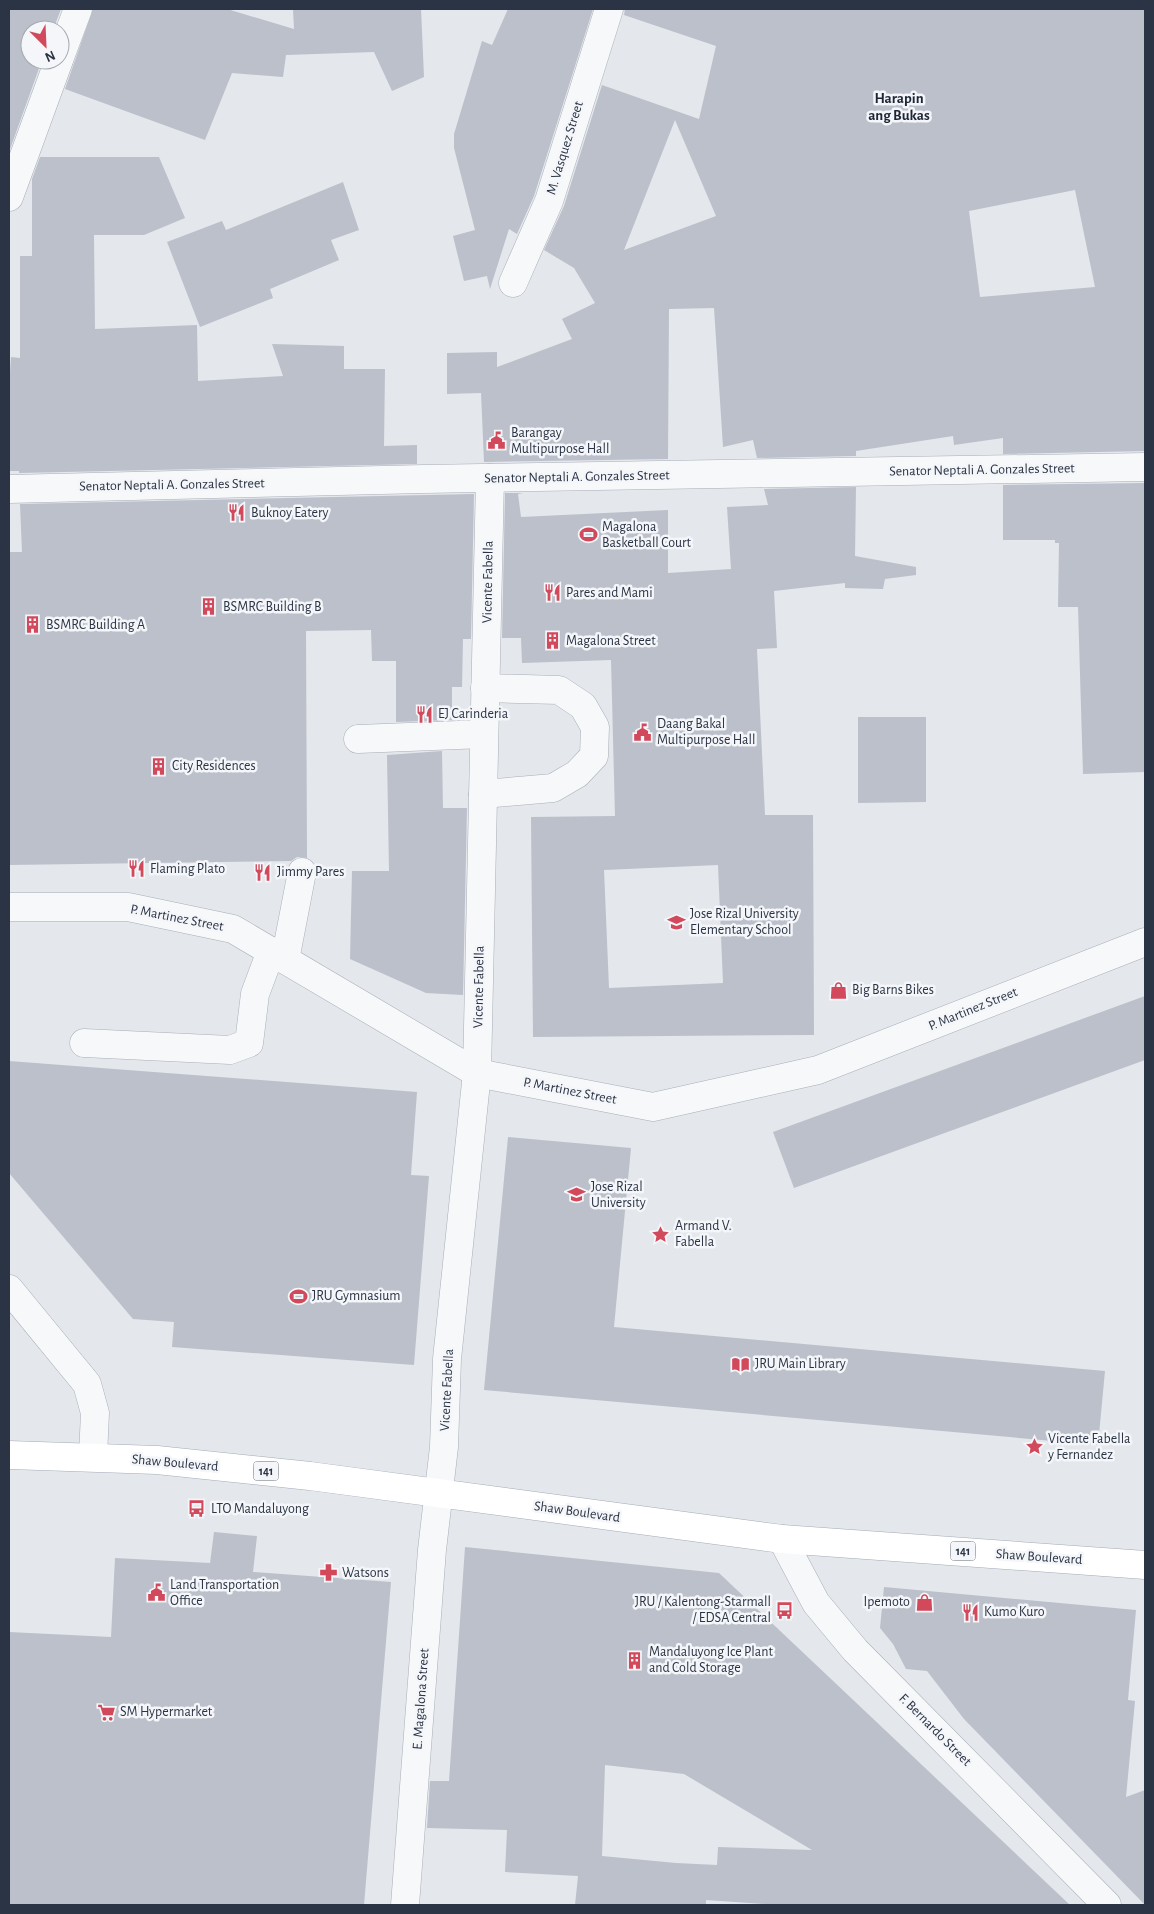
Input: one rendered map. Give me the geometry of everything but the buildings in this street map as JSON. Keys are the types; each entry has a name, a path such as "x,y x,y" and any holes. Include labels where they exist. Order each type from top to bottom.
{"main road":[{"name":"Shaw Boulevard","path":"9,1455 93,1456 310,1476 782,1539 1145,1565"}],"street":[{"path":"70,30 78,9"},
{"name":"M. Vasquez Street","path":"512,283 549,201 609,9"},
{"path":"9,197 55,70"},
{"name":"Senator Neptali A. Gonzales Street","path":"9,490 490,478 1145,467"},
{"name":"Vicente Fabella","path":"439,1493 444,1446 447,1359 477,1073 490,478"},
{"path":"483,794 553,788 577,774 594,756 595,727 583,706 559,690 485,688"},
{"path":"358,739 484,734"},
{"path":"84,1043 230,1050 249,1043 255,994 278,956 302,872"},
{"name":"P. Martinez Street","path":"9,907 128,907 233,929 477,1073 653,1107 818,1070 1145,942"},
{"path":"9,1289 87,1384 95,1413 93,1456"},
{"name":"E. Magalona Street","path":"405,1905 439,1493"},
{"name":"F. Bernardo Street","path":"782,1539 816,1603 855,1650 1108,1905"}],"place":[{"name":"Barangay Multipurpose Hall","path":"497,441"},
{"name":"Buknoy Eatery","path":"237,513"},
{"name":"Magalona Basketball Court","path":"588,535"},
{"name":"Pares and Mami","path":"552,593"},
{"name":"BSMRC Building B","path":"209,607"},
{"name":"BSMRC Building A","path":"32,625"},
{"name":"Magalona Street","path":"552,641"},
{"name":"EJ Carinderia","path":"424,714"},
{"name":"Daang Bakal Multipurpose Hall","path":"643,732"},
{"name":"City Residences","path":"158,766"},
{"name":"Flaming Plato","path":"136,869"},
{"name":"Jimmy Pares","path":"263,872"},
{"name":"Jose Rizal University Elementary School","path":"676,922"},
{"name":"Big Barns Bikes","path":"838,990"},
{"name":"Jose Rizal University","path":"577,1195"},
{"name":"Armand V. Fabella","path":"661,1234"},
{"name":"JRU Gymnasium","path":"298,1296"},
{"name":"JRU Main Library","path":"741,1364"},
{"name":"Vicente Fabella y Fernandez","path":"1034,1447"},
{"name":"LTO Mandaluyong","path":"197,1509"},
{"name":"Watsons","path":"328,1573"},
{"name":"Land Transportation Office","path":"156,1593"},
{"name":"Ipemoto","path":"924,1602"},
{"name":"JRU / Kalentong-Starmall / EDSA Central","path":"785,1610"},
{"name":"Kumo Kuro","path":"970,1612"},
{"name":"Mandaluyong Ice Plant and Cold Storage","path":"635,1660"},
{"name":"SM Hypermarket","path":"106,1712"}],"district":[{"name":"Harapin ang Bukas","path":"899,106"}]}
